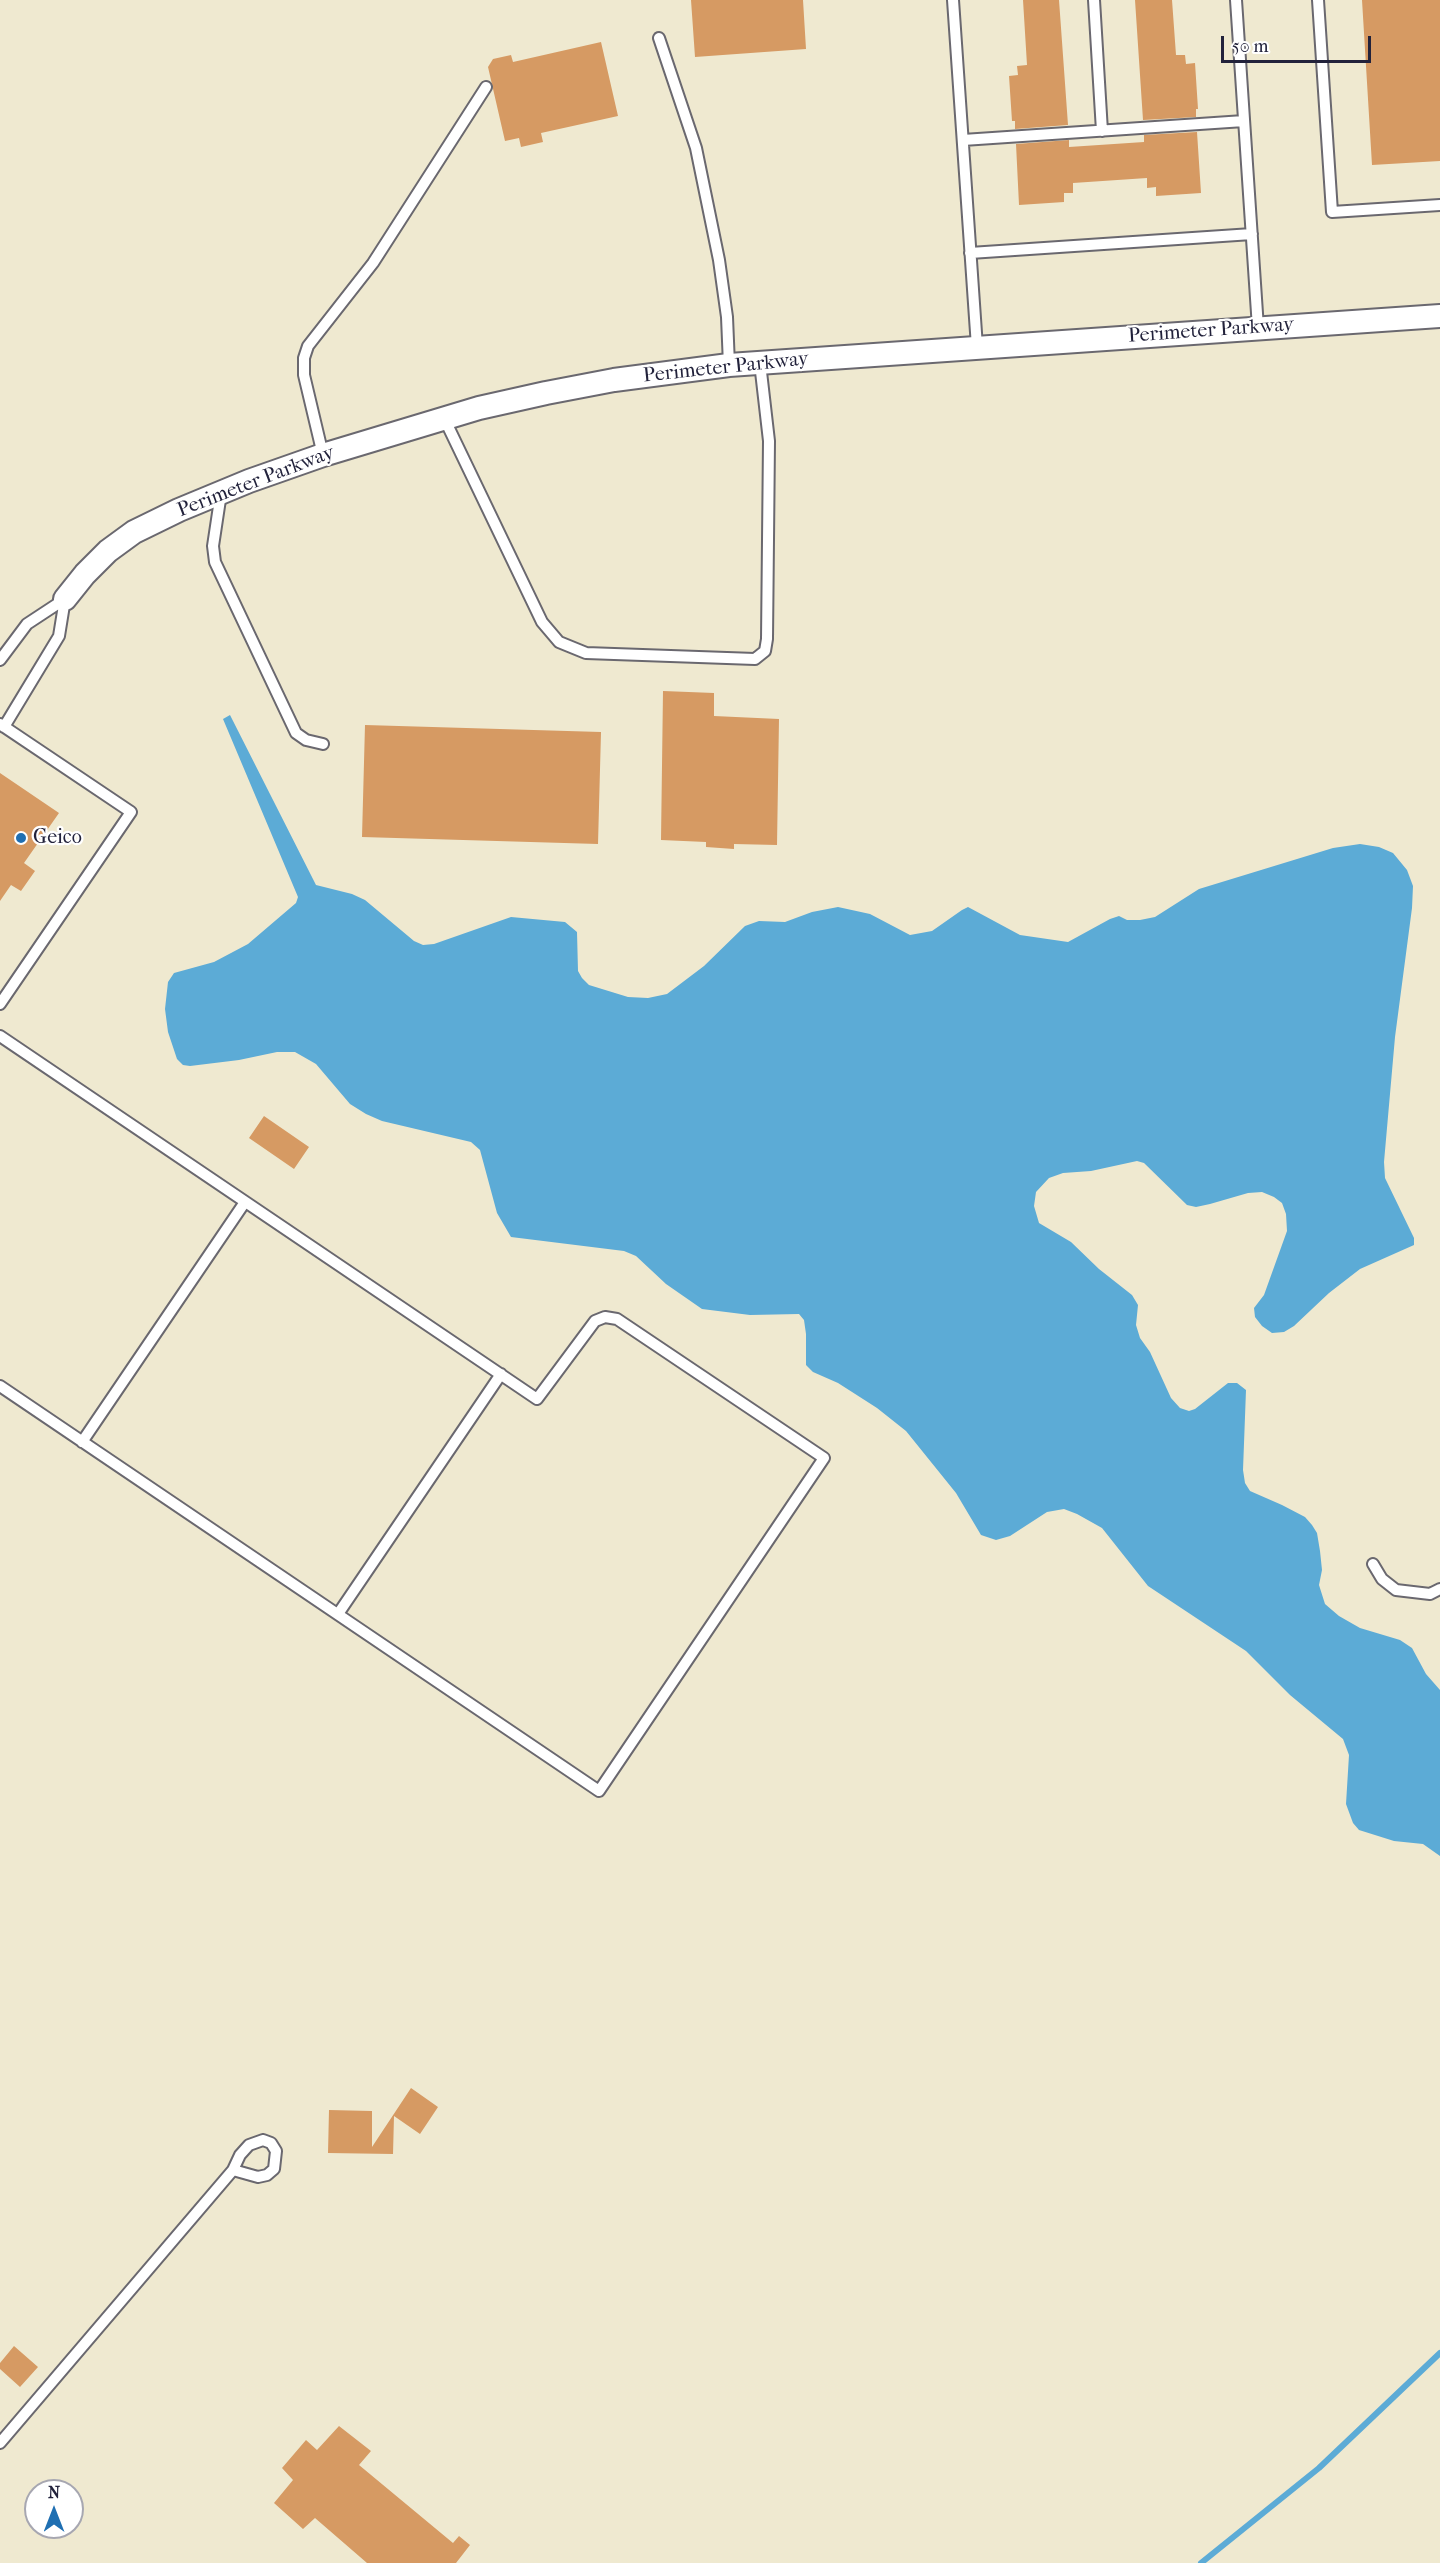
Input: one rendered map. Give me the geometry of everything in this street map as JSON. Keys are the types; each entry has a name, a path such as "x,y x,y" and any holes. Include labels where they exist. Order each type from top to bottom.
{"street":[{"name":"Perimeter Parkway","path":"65,599 84,574 108,551 134,532 178,510 323,455 444,418 546,393 614,380 729,365 1440,316"}],"lane":[{"path":"953,0 977,347"},
{"path":"1094,0 1102,131"},
{"path":"1236,0 1258,328"},
{"path":"1318,0 1332,212 1440,205"},
{"path":"659,38 696,148 719,260 727,317 729,365"},
{"path":"323,455 304,375 304,358 308,346 374,262 486,87"},
{"path":"963,140 1244,121"},
{"path":"970,252 1251,234"},
{"path":"444,418 542,622 559,642 586,653 755,659 765,651 767,639 769,441 760,363"},
{"path":"221,493 213,546 215,562 296,733 306,740 323,744"},
{"path":"0,660 27,624 65,599"},
{"path":"0,1004 131,812 2,725 59,636 65,599"},
{"path":"0,1036 537,1399 595,1321 604,1317 617,1319 824,1458 599,1791 0,1386"},
{"path":"82,1442 245,1202"},
{"path":"338,1614 501,1374"},
{"path":"1373,1564 1382,1579 1396,1590 1430,1594 1440,1589"},
{"path":"0,2443 233,2170"}],"water":[{"path":"230,715 316,885 352,894 365,900 414,941 423,945 434,944 511,917 565,922 577,932 578,971 582,978 589,985 628,997 648,998 667,994 704,966 745,926 759,921 785,922 812,912 838,907 870,914 910,935 932,931 968,907 1020,935 1068,942 1110,919 1119,916 1127,920 1155,917 1199,889 1333,848 1360,844 1379,847 1393,853 1407,870 1413,886 1395,1037 1384,1162 1385,1178 1414,1238 1414,1245 1360,1269 1329,1293 1294,1326 1284,1332 1272,1333 1255,1317 1254,1308 1264,1295 1287,1231 1286,1214 1282,1203 1274,1197 1262,1192 1248,1193 1196,1207 1187,1205 1144,1163 1137,1161 1091,1171 1063,1173 1049,1178 1036,1192 1034,1206 1039,1223 1071,1242 1099,1269 1132,1295 1138,1305 1136,1325 1140,1338 1150,1352 1171,1398 1180,1408 1189,1411 1195,1409 1228,1383 1237,1383 1246,1390 1243,1470 1245,1483 1250,1491 1305,1517 1312,1525 1317,1533 1320,1551 1322,1570 1319,1585 1325,1604 1339,1616 1360,1628 1400,1640 1412,1648 1426,1674 1440,1690 1440,1856 1423,1844 1394,1841 1359,1830 1353,1823 1346,1804 1349,1755 1343,1739 1290,1695 1246,1651 1148,1586 1102,1528 1064,1509 1047,1512 1010,1536 996,1540 981,1535 956,1493 906,1431 877,1408 838,1383 813,1372 806,1365 806,1334 804,1320 799,1314 750,1315 702,1309 666,1284 636,1256 624,1251 511,1237 497,1213 480,1150 471,1142 382,1121 366,1114 350,1104 316,1064 295,1052 277,1052 239,1060 183,1065 177,1059 168,1032 165,1009 168,982 174,973 214,962 248,944 296,903 298,897 223,719"}],"building":[{"path":"691,0 803,0 806,49 695,57"},
{"path":"1023,0 1059,0 1068,125 1015,129 1015,121 1012,121 1009,76 1018,75 1017,66 1027,65"},
{"path":"1135,0 1172,0 1176,55 1185,55 1186,64 1195,63 1198,109 1196,109 1196,117 1143,120"},
{"path":"1362,0 1440,0 1440,161 1372,165"},
{"path":"601,42 618,116 541,133 543,142 521,147 519,138 505,141 488,67 493,59 511,55 513,62"},
{"path":"1197,132 1201,193 1156,196 1156,187 1147,188 1147,178 1073,183 1073,193 1064,193 1064,202 1019,205 1016,144 1069,140 1069,147 1144,142 1144,135"},
{"path":"663,691 714,693 714,716 779,719 777,845 734,844 734,849 706,847 706,842 661,840"},
{"path":"365,725 601,732 598,844 362,837"},
{"name":"Geico","path":"0,773 59,813 24,863 35,871 21,891 11,885 0,901"},
{"path":"264,1116 309,1147 294,1169 249,1138"},
{"path":"411,2088 438,2107 420,2134 394,2116 393,2154 328,2153 329,2110 372,2111 372,2147"},
{"path":"14,2346 38,2367 20,2387 0,2369 0,2363"},
{"path":"339,2426 371,2451 359,2465 453,2543 459,2536 470,2545 456,2563 367,2563 315,2518 303,2529 274,2503 293,2480 282,2468 306,2440 317,2450"}],"waterway":[{"path":"1201,2563 1319,2468 1440,2353"}],"place":[{"name":"Geico","path":"21,838"}]}
